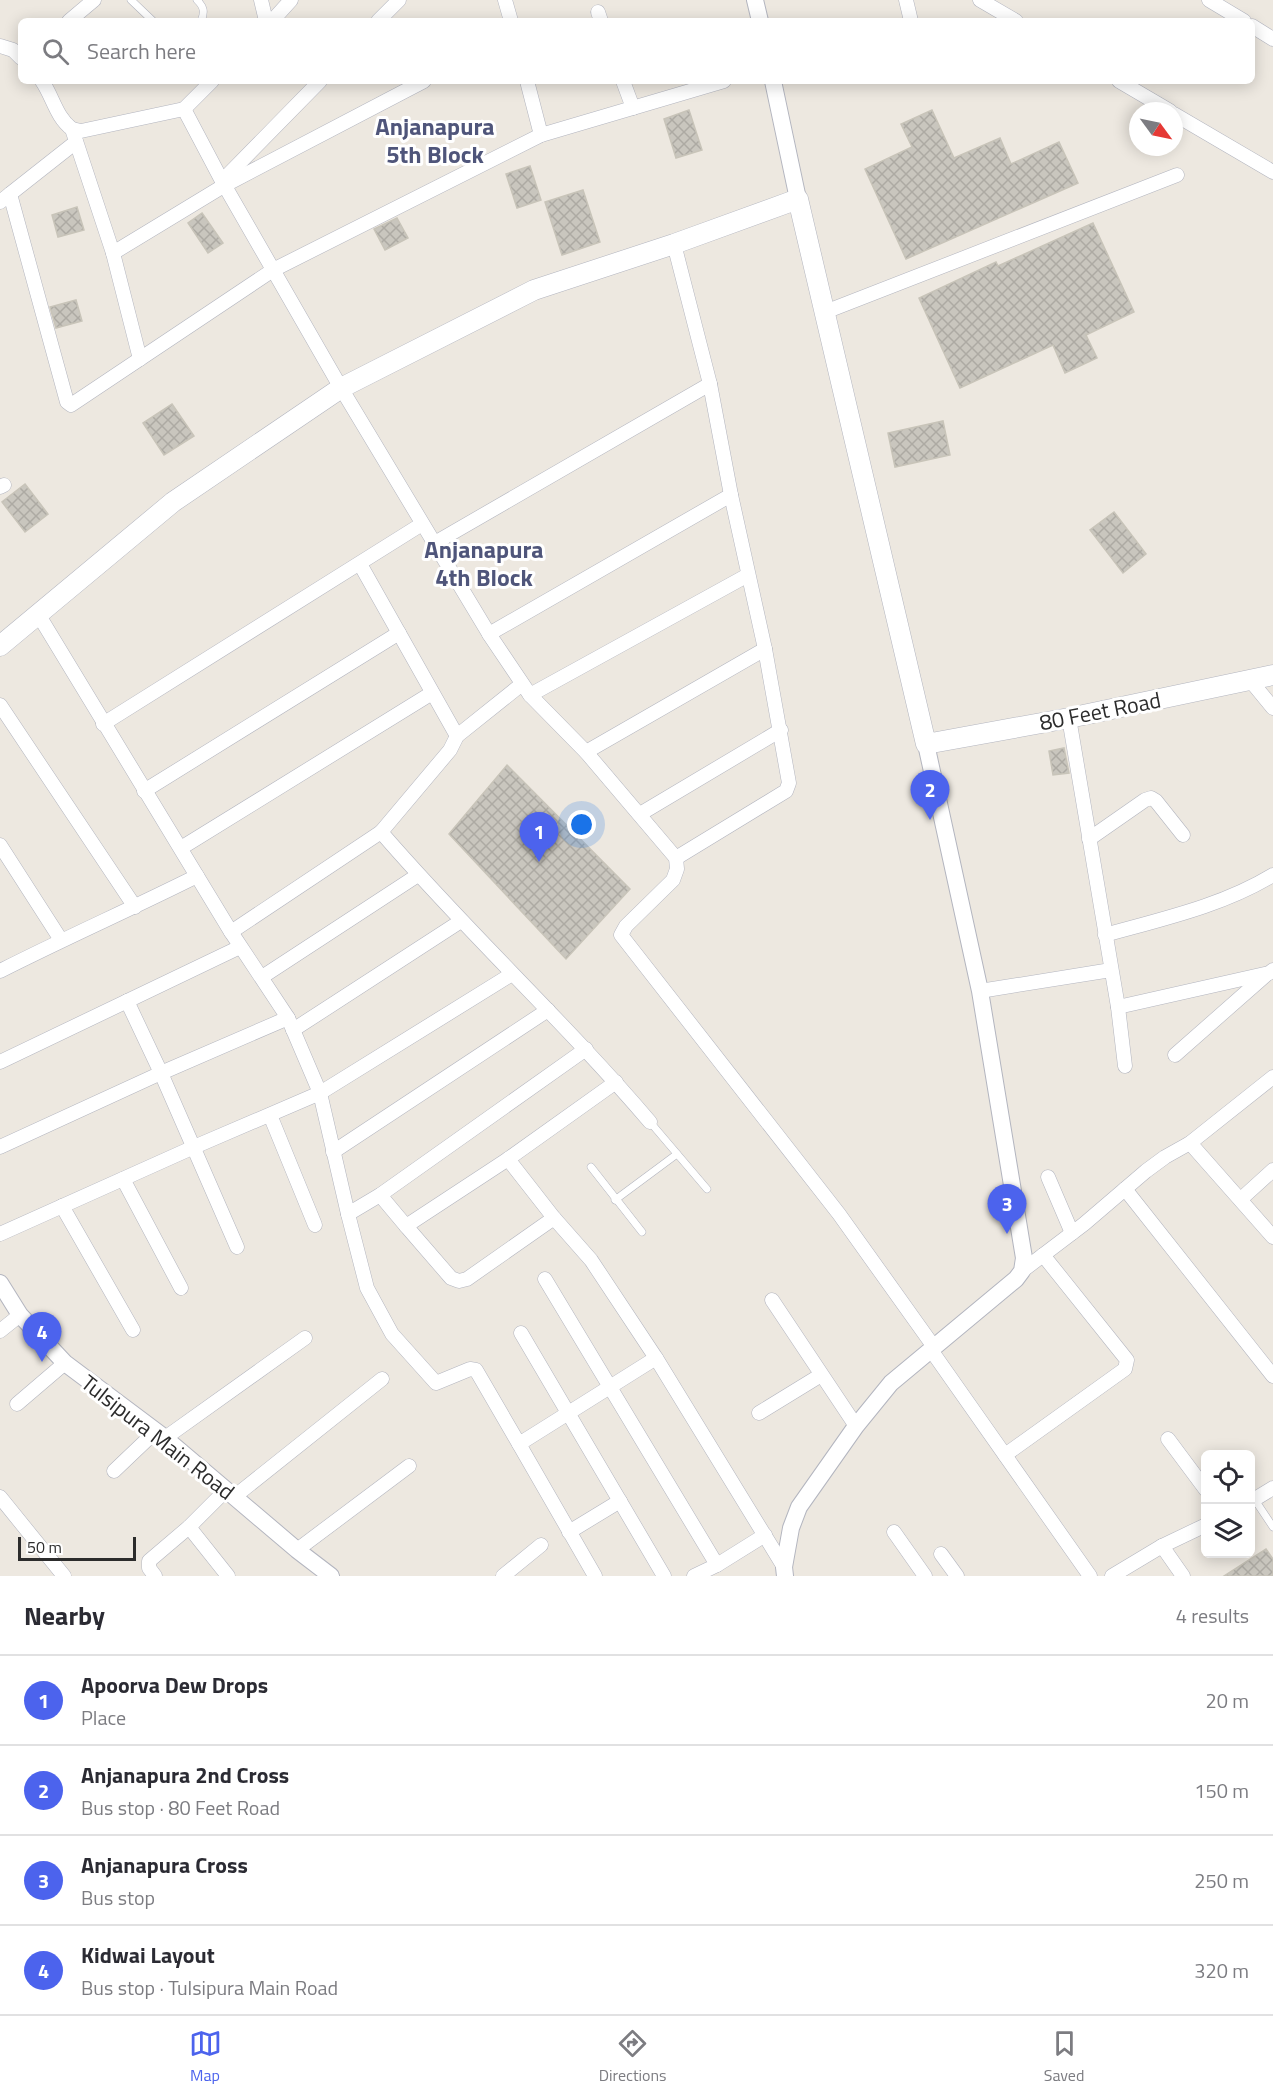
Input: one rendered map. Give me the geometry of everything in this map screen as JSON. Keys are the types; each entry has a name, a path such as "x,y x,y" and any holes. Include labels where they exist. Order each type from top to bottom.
{"main road":[{"path":"0,646 173,502 340,388 534,290 674,244 798,199 926,744"},
{"name":"80 Feet Road","path":"926,744 1069,718 1273,675"}],"street":[{"path":"73,18 94,0"},
{"path":"261,0 265,18"},
{"path":"275,18 291,0"},
{"path":"381,18 399,0"},
{"path":"505,0 510,18"},
{"path":"756,0 759,18"},
{"path":"906,0 910,18"},
{"path":"980,0 1011,18"},
{"path":"1209,0 1239,18"},
{"path":"1255,28 1273,39"},
{"path":"44,84 59,114 74,136 113,253 140,359"},
{"path":"209,84 184,109 81,131 5,198 68,404 71,405 273,270 541,135 714,84"},
{"path":"223,183 317,84"},
{"path":"113,253 223,183 418,84"},
{"path":"528,84 541,135"},
{"path":"624,84 633,108"},
{"path":"774,84 798,199"},
{"path":"1124,84 1155,102"},
{"path":"184,109 223,183 340,388 489,634 526,690 586,752 676,858 677,869 673,880 626,926 621,935 839,1214 1089,1576"},
{"path":"1183,119 1273,172"},
{"path":"825,312 1177,175"},
{"path":"674,244 710,384 731,495 765,649 789,783 786,791 676,858"},
{"path":"433,544 710,384"},
{"path":"489,634 731,495"},
{"path":"103,724 422,524"},
{"path":"360,564 457,736"},
{"path":"231,932 381,832 450,750 457,736 526,690 748,575"},
{"path":"38,614 240,947 291,1024 320,1094 367,1288 392,1334 436,1383 470,1369 476,1370 595,1576"},
{"path":"144,791 399,633"},
{"path":"586,752 765,649"},
{"path":"1250,680 1273,708"},
{"path":"181,848 432,693"},
{"path":"0,705 135,907"},
{"path":"1069,718 1118,1007 1125,1066"},
{"path":"640,814 781,730"},
{"path":"926,744 980,991 1024,1258 1022,1270"},
{"path":"1089,839 1151,798 1156,801 1182,835"},
{"path":"381,832 461,921 586,1049 650,1122"},
{"path":"0,845 61,940"},
{"path":"262,977 418,875"},
{"path":"1105,935 1198,908 1250,889 1273,875"},
{"path":"0,971 197,876"},
{"path":"0,1147 161,1073 291,1024 461,921"},
{"path":"0,1062 240,947"},
{"path":"980,991 1111,970"},
{"path":"1118,1007 1271,971"},
{"path":"1175,1055 1271,971"},
{"path":"0,1234 194,1147 320,1094 512,974"},
{"path":"126,1001 161,1073 237,1247"},
{"path":"333,1152 548,1010"},
{"path":"348,1214 380,1196 586,1049"},
{"path":"785,1571 791,1528 799,1508 856,1426 891,1383 1016,1279 1022,1270 1164,1157 1190,1143 1273,1077"},
{"path":"406,1226 616,1082"},
{"path":"270,1115 315,1225"},
{"path":"1190,1143 1273,1237"},
{"path":"508,1158 554,1218 591,1260 656,1358 785,1571"},
{"path":"1241,1199 1273,1170"},
{"path":"1048,1177 1071,1233"},
{"path":"123,1179 181,1288"},
{"path":"1125,1189 1273,1376"},
{"path":"380,1196 451,1278 459,1281 467,1279 554,1218"},
{"path":"62,1206 133,1330"},
{"path":"1005,1455 1125,1369 1128,1364 1043,1255"},
{"path":"545,1279 717,1565"},
{"name":"Tulsipura Main Road","path":"0,1283 20,1315 65,1364 161,1435 331,1576"},
{"path":"772,1300 856,1426"},
{"path":"0,1331 20,1315"},
{"path":"521,1333 664,1576"},
{"path":"114,1471 161,1435 304,1338"},
{"path":"519,1444 656,1358"},
{"path":"17,1404 65,1364"},
{"path":"759,1413 821,1374"},
{"path":"155,1576 149,1568 149,1561 230,1493 382,1379"},
{"path":"1168,1439 1201,1483"},
{"path":"297,1550 409,1466"},
{"path":"1255,1500 1273,1488"},
{"path":"0,1497 64,1576"},
{"path":"569,1532 620,1501"},
{"path":"189,1527 228,1576"},
{"path":"1112,1576 1162,1546 1201,1527"},
{"path":"894,1532 925,1576"},
{"path":"694,1576 717,1565 765,1535"},
{"path":"503,1576 542,1545"},
{"path":"1162,1546 1183,1576"},
{"path":"940,1554 957,1576"}],"lane":[{"path":"130,0 150,18"},
{"path":"197,0 202,5 202,18"},
{"path":"650,1122 707,1189"},
{"path":"615,1200 677,1154"},
{"path":"591,1167 642,1232"},
{"path":"1255,1504 1273,1527"}],"building":[{"path":"689,110 702,150 676,158 664,119"},
{"path":"932,110 954,158 1000,138 1011,164 1059,142 1078,183 906,259 865,169 912,147 901,124"},
{"path":"530,166 541,200 517,208 506,174"},
{"path":"583,190 600,242 562,255 545,202"},
{"path":"77,207 84,230 58,237 52,215"},
{"path":"202,213 223,243 208,253 188,223"},
{"path":"397,218 408,238 385,250 374,229"},
{"path":"1093,223 1134,312 1086,335 1097,358 1065,373 1053,345 960,388 919,298 996,262 998,266"},
{"path":"76,300 82,321 56,328 50,307"},
{"path":"172,404 194,436 164,455 143,423"},
{"path":"943,421 950,455 895,467 888,433"},
{"path":"25,484 48,514 25,532 2,502"},
{"path":"1114,512 1146,554 1123,573 1090,530"},
{"path":"1064,748 1069,773 1053,775 1049,751"},
{"path":"507,765 630,889 566,959 449,834"},
{"path":"1266,1549 1273,1559 1273,1576 1224,1576 1255,1558"}],"place":[{"name":"Anjanapura 2nd Cross","path":"930,820"},
{"name":"Apoorva Dew Drops","path":"539,862"},
{"name":"Anjanapura Cross","path":"1007,1234"},
{"name":"Kidwai Layout","path":"42,1362"}],"district":[{"name":"Anjanapura 5th Block","path":"435,141"},
{"name":"Anjanapura 4th Block","path":"484,564"}]}
